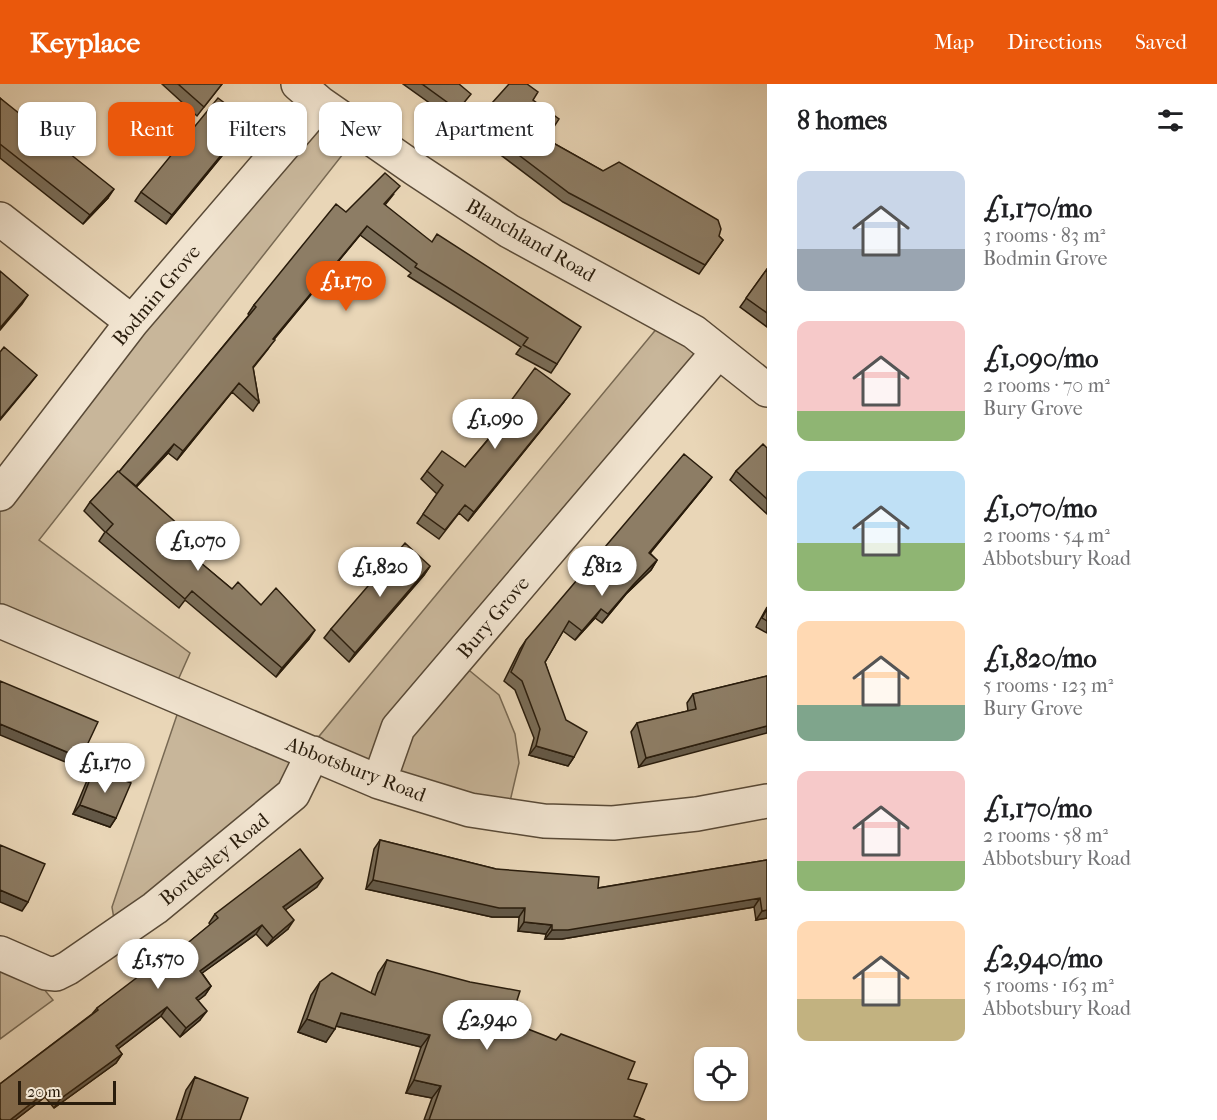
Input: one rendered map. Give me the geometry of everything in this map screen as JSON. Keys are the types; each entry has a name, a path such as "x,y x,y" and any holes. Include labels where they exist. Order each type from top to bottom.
{"street":[{"name":"Bodmin Grove","path":"0,494 309,93"},
{"name":"Blanchland Road","path":"309,93 415,169 509,231 694,332 767,390"},
{"path":"0,219 132,322"},
{"name":"Bury Grove","path":"379,782 398,728 718,352"},
{"name":"Abbotsbury Road","path":"0,621 242,726 313,753 379,782 470,810 544,821 613,823 697,814 767,801"},
{"name":"Bordesley Road","path":"0,953 46,973 56,974 68,968 155,908 293,795 313,753"}],"shaded area":[{"path":"319,114 319,156 341,156 39,540 190,653 174,689 0,612 0,505 285,156 307,156 307,128"},
{"path":"663,321 710,352 453,657 499,695 515,734 519,763 508,810 311,746"},
{"path":"180,706 303,758 288,790 115,925 112,907"},
{"path":"0,966 43,988 53,1000 0,1039"}],"building":[{"path":"178,84 222,84 204,107"},
{"path":"422,84 459,84 471,94 464,102 447,102"},
{"path":"509,84 527,84 538,92 533,100 536,102 493,102"},
{"path":"0,98 18,112 18,156 73,156 114,189 90,215 0,144"},
{"path":"207,111 207,156 220,156 172,215 141,192 170,156 195,156 195,126"},
{"path":"555,144 603,171 619,162 718,220 721,229 719,236 723,240 705,265 569,193 520,156 555,156"},
{"path":"385,173 400,186 384,204 432,242 437,234 581,327 557,364 523,345 528,338 415,267 417,264 367,226 273,339 275,340 253,367 259,402 239,383 183,451 174,444 136,486 119,472 256,307 254,305 336,204 346,212"},
{"path":"767,269 767,313 746,298"},
{"path":"0,271 28,295 0,328"},
{"path":"4,347 37,375 0,419 0,352"},
{"path":"535,368 570,394 474,512 465,505 445,530 423,514 443,485 427,471 442,451 465,467 497,429 493,425"},
{"path":"763,444 767,448 767,499 736,471"},
{"path":"684,454 712,477 649,553 657,560 608,614 601,609 582,631 569,621 545,662 566,720 587,732 574,757 536,746 540,729 522,681 511,672 526,640"},
{"path":"118,471 180,526 170,537 232,589 238,582 261,605 276,588 315,630 282,668 192,591 185,599 106,532 113,524 90,502"},
{"path":"405,543 430,566 355,653 331,629"},
{"path":"767,609 767,621 762,618"},
{"path":"767,676 767,726 646,758 637,723 696,709 693,694"},
{"path":"0,681 98,722 81,758 0,724"},
{"path":"94,769 131,783 116,818 80,805"},
{"path":"380,840 496,869 599,877 598,888 767,860 767,910 762,911 760,898 568,930 552,930 552,925 524,922 525,908 499,908 373,880"},
{"path":"0,845 45,864 28,902 0,890"},
{"path":"300,849 323,878 283,907 294,920 273,938 262,925 200,971 211,986 196,998 207,1011 186,1028 167,1007 116,1046 122,1054 60,1099 51,1088 10,1120 1,1120 0,1084 164,957 167,960 218,918 215,914"},
{"path":"387,960 470,982 520,991 510,1022 556,1040 561,1034 635,1062 628,1079 647,1084 634,1116 645,1120 429,1120 441,1086 414,1080 430,1035 341,1013 335,1029 307,1019 320,982 332,973 375,995"},
{"path":"195,1077 248,1098 240,1120 181,1120"}]}
